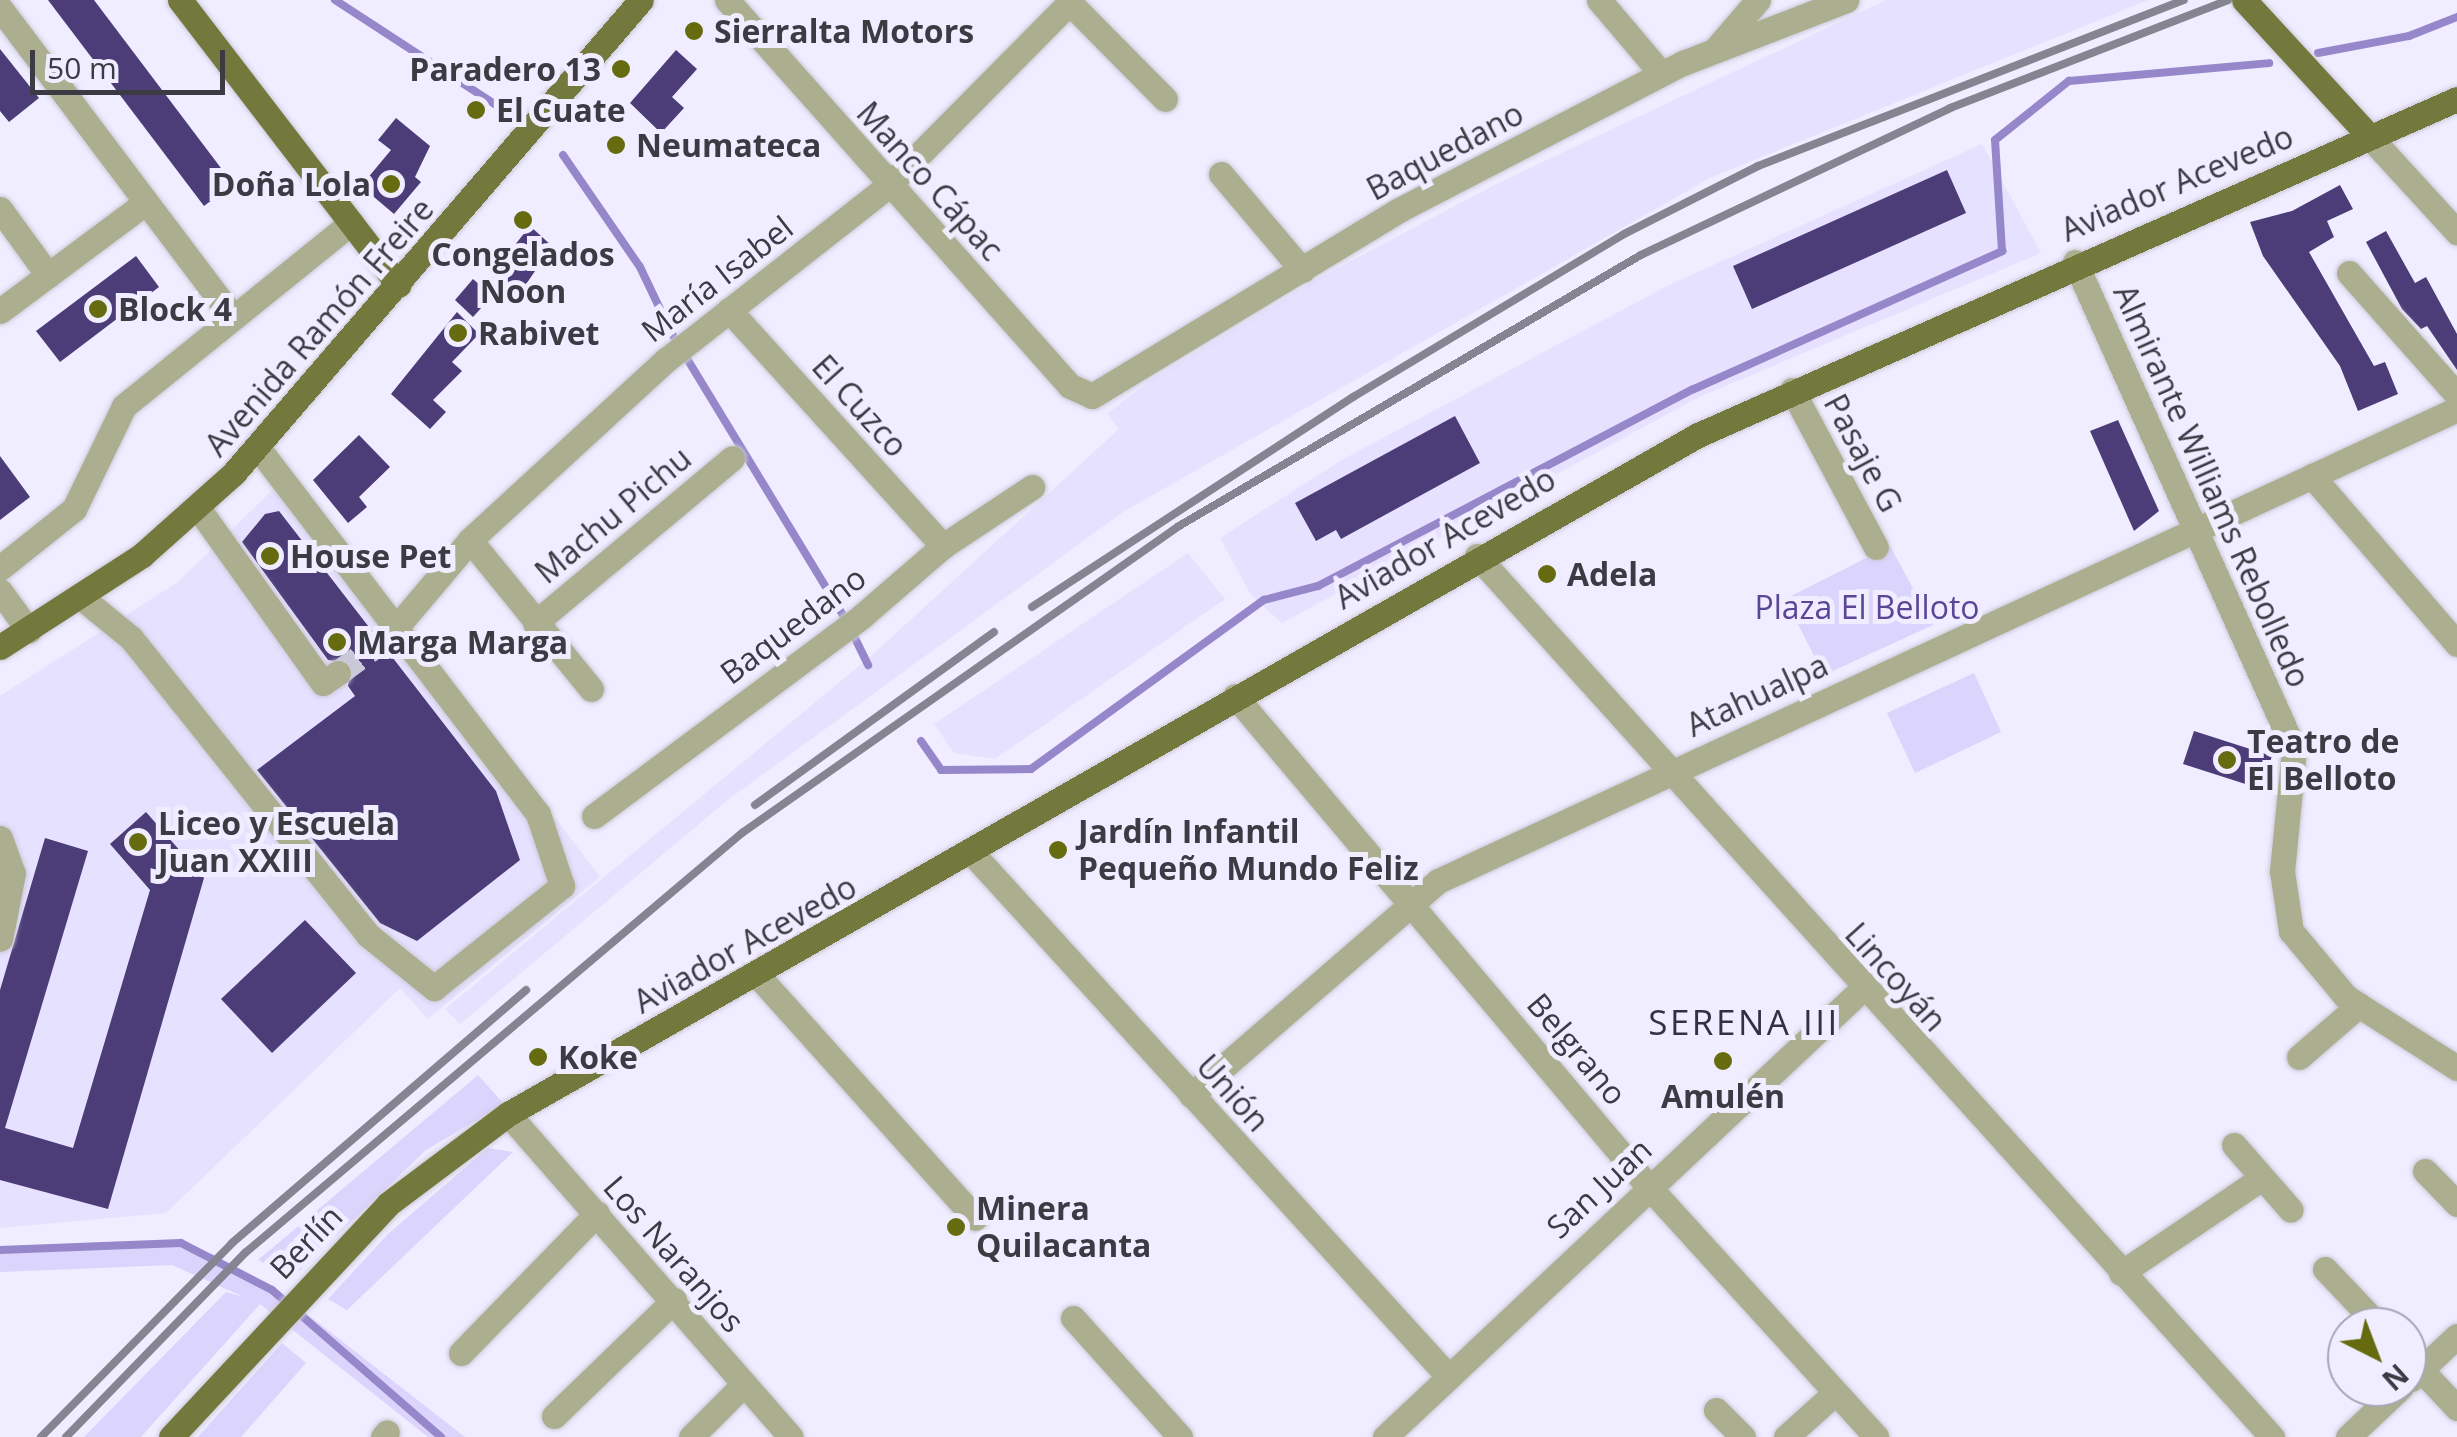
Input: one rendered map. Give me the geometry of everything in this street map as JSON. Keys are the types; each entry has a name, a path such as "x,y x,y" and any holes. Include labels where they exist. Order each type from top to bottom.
{"main road":[{"path":"180,0 400,285"},
{"path":"2244,0 2368,136"},
{"name":"Avenida Ramón Freire","path":"0,647 82,598 198,508 400,285 634,3"},
{"name":"Aviador Acevedo","path":"508,1114 972,853 1477,556 1792,390 2076,262 2457,99"},
{"name":"Berlín","path":"171,1437 267,1328 388,1204 508,1114"}],"street":[{"name":"Manco Cápac","path":"727,0 1070,386 1092,396"},
{"path":"1600,0 1661,73"},
{"path":"1715,50 1758,0"},
{"name":"Baquedano","path":"1092,396 1398,210 1661,73 1846,0"},
{"path":"1071,1 1165,99"},
{"name":"María Isabel","path":"398,626 470,540 691,338 888,185 1071,1"},
{"path":"0,8 231,315"},
{"path":"2368,136 2457,232"},
{"path":"1221,174 1302,270"},
{"path":"0,311 146,202"},
{"path":"0,209 48,275"},
{"path":"0,568 74,508 124,406 231,315 351,223"},
{"name":"Almirante Williams Rebolledo","path":"2076,262 2294,749 2282,872 2292,931 2315,967 2360,1005 2457,1068"},
{"path":"2350,273 2457,395"},
{"name":"El Cuzco","path":"729,310 942,546"},
{"name":"Pasaje G","path":"1792,390 1876,546"},
{"name":"Atahualpa","path":"1192,1095 1412,900 1672,771 2457,408"},
{"path":"82,598 131,638 368,935 434,988 562,886 538,814 398,626 257,447"},
{"name":"Machu Pichu","path":"536,622 732,458"},
{"path":"2312,476 2457,644"},
{"name":"Baquedano","path":"594,816 862,616 942,546 1032,486"},
{"path":"198,508 323,684 338,673"},
{"path":"470,540 590,689"},
{"name":"Lincoyán","path":"1477,556 1672,771 1862,990 2272,1437"},
{"path":"0,591 28,631"},
{"name":"Belgrano","path":"1235,696 1412,900 1648,1186 1876,1437"},
{"path":"0,838 13,873 0,938"},
{"name":"Unión","path":"972,853 1448,1376"},
{"path":"758,976 975,1218"},
{"name":"San Juan","path":"1396,1433 1448,1376 1862,990"},
{"path":"2299,1057 2360,1005"},
{"name":"Los Naranjos","path":"508,1114 791,1437"},
{"path":"2234,1145 2291,1210"},
{"path":"2425,1171 2457,1204"},
{"path":"2122,1273 2262,1178"},
{"path":"462,1353 597,1214"},
{"path":"2325,1269 2361,1307"},
{"path":"554,1416 674,1300"},
{"path":"1073,1318 1180,1437"},
{"path":"2427,1360 2457,1336"},
{"path":"691,1437 744,1384"},
{"path":"2427,1387 2457,1408"},
{"path":"1786,1437 1835,1393"},
{"path":"2348,1437 2377,1407"},
{"path":"1716,1410 1742,1437"}],"shaded area":[{"path":"1886,0 2148,0 1710,178 1123,512 729,799 460,1024 445,1009 871,656 1119,429 1107,414 1149,381 1319,278 1496,184"},
{"path":"1982,144 2041,253 1699,397 1282,623 1251,595 1220,538 1340,461 1669,285"},
{"path":"292,471 600,877 428,1019 400,988 166,1213 0,1228 0,696 178,582"},
{"path":"1188,553 1225,599 995,759 954,753 934,724"}],"green space":[{"name":"Plaza El Belloto","path":"1890,546 1933,625 1824,675 1785,599"},
{"path":"1974,673 2001,732 1915,773 1887,713"},
{"path":"478,1075 504,1104 426,1150 291,1279 258,1260"},
{"path":"488,1148 513,1152 347,1310 328,1299 388,1234"},
{"path":"169,1243 213,1254 271,1286 465,1437 428,1437 260,1304 141,1437 84,1437 226,1292 244,1297 172,1265 0,1272 0,1249"},
{"path":"282,1343 306,1363 241,1437 198,1437"}],"building":[{"path":"48,0 94,0 233,184 204,206"},
{"path":"0,49 39,98 9,122 0,111"},
{"path":"676,50 697,69 672,97 684,108 661,133 630,103"},
{"path":"396,118 430,146 415,177 421,182 394,214 361,186 391,150 378,140"},
{"path":"1947,170 1966,213 1752,309 1733,266"},
{"path":"2340,185 2353,209 2327,221 2334,237 2309,252 2374,366 2385,362 2398,394 2358,411 2340,366 2263,256 2250,222 2292,211"},
{"path":"530,226 552,246 516,299 490,276"},
{"path":"2386,231 2415,283 2426,277 2457,334 2457,370 2427,326 2421,329 2402,309 2366,242"},
{"name":"Block 4","path":"136,256 159,287 60,362 36,331"},
{"path":"473,279 492,296 473,317 455,300"},
{"path":"457,312 479,334 452,362 462,371 433,400 446,412 430,429 391,394"},
{"path":"1455,416 1480,463 1341,539 1336,530 1316,541 1295,503"},
{"path":"2118,420 2159,511 2134,531 2090,431"},
{"path":"359,435 390,467 359,497 367,507 348,523 313,480"},
{"path":"0,456 30,497 0,520"},
{"path":"279,511 496,791 520,860 417,941 380,923 257,770 355,696 348,686 351,663 328,660 242,542 265,514"},
{"name":"Teatro de El Belloto","path":"2194,731 2272,756 2261,789 2183,764"},
{"path":"146,812 204,878 108,1209 0,1180 0,990 45,838 88,851 5,1128 73,1148 150,890 110,844"},
{"path":"305,920 356,973 272,1053 221,999"}],"waterway":[{"path":"335,0 496,105"},
{"path":"2318,53 2409,36 2457,17"},
{"path":"921,741 941,770 1031,769 1264,600 1318,586 1694,389 2002,251 1995,140 2069,81 2269,63"},
{"path":"563,155 640,267 672,334 846,620"},
{"path":"852,632 868,665"},
{"path":"0,1250 181,1243 272,1290 441,1437"}],"tunnel":[{"path":"338,673 389,636"}],"railway":[{"path":"1032,607 1353,397 1624,234 1758,166 2184,0"},
{"path":"66,1437 245,1253 742,833 1179,526 1641,255 1950,108 2228,0"},
{"path":"755,805 994,632"},
{"path":"41,1437 232,1243 526,990"}],"place":[{"name":"Sierralta Motors","path":"694,31"},
{"name":"Paradero 13","path":"621,69"},
{"name":"El Cuate","path":"476,110"},
{"name":"Neumateca","path":"616,145"},
{"name":"Doña Lola","path":"391,184"},
{"name":"Congelados Noon","path":"523,220"},
{"name":"Block 4","path":"98,309"},
{"name":"Rabivet","path":"458,333"},
{"name":"House Pet","path":"270,556"},
{"name":"Adela","path":"1547,574"},
{"name":"Marga Marga","path":"337,642"},
{"name":"Teatro de El Belloto","path":"2227,760"},
{"name":"Liceo y Escuela Juan XXIII","path":"138,842"},
{"name":"Jardín Infantil Pequeño Mundo Feliz","path":"1058,850"},
{"name":"Koke","path":"538,1057"},
{"name":"Amulén","path":"1723,1061"},
{"name":"Minera Quilacanta","path":"956,1227"}],"district":[{"name":"SERENA III","path":"1744,1022"}]}
